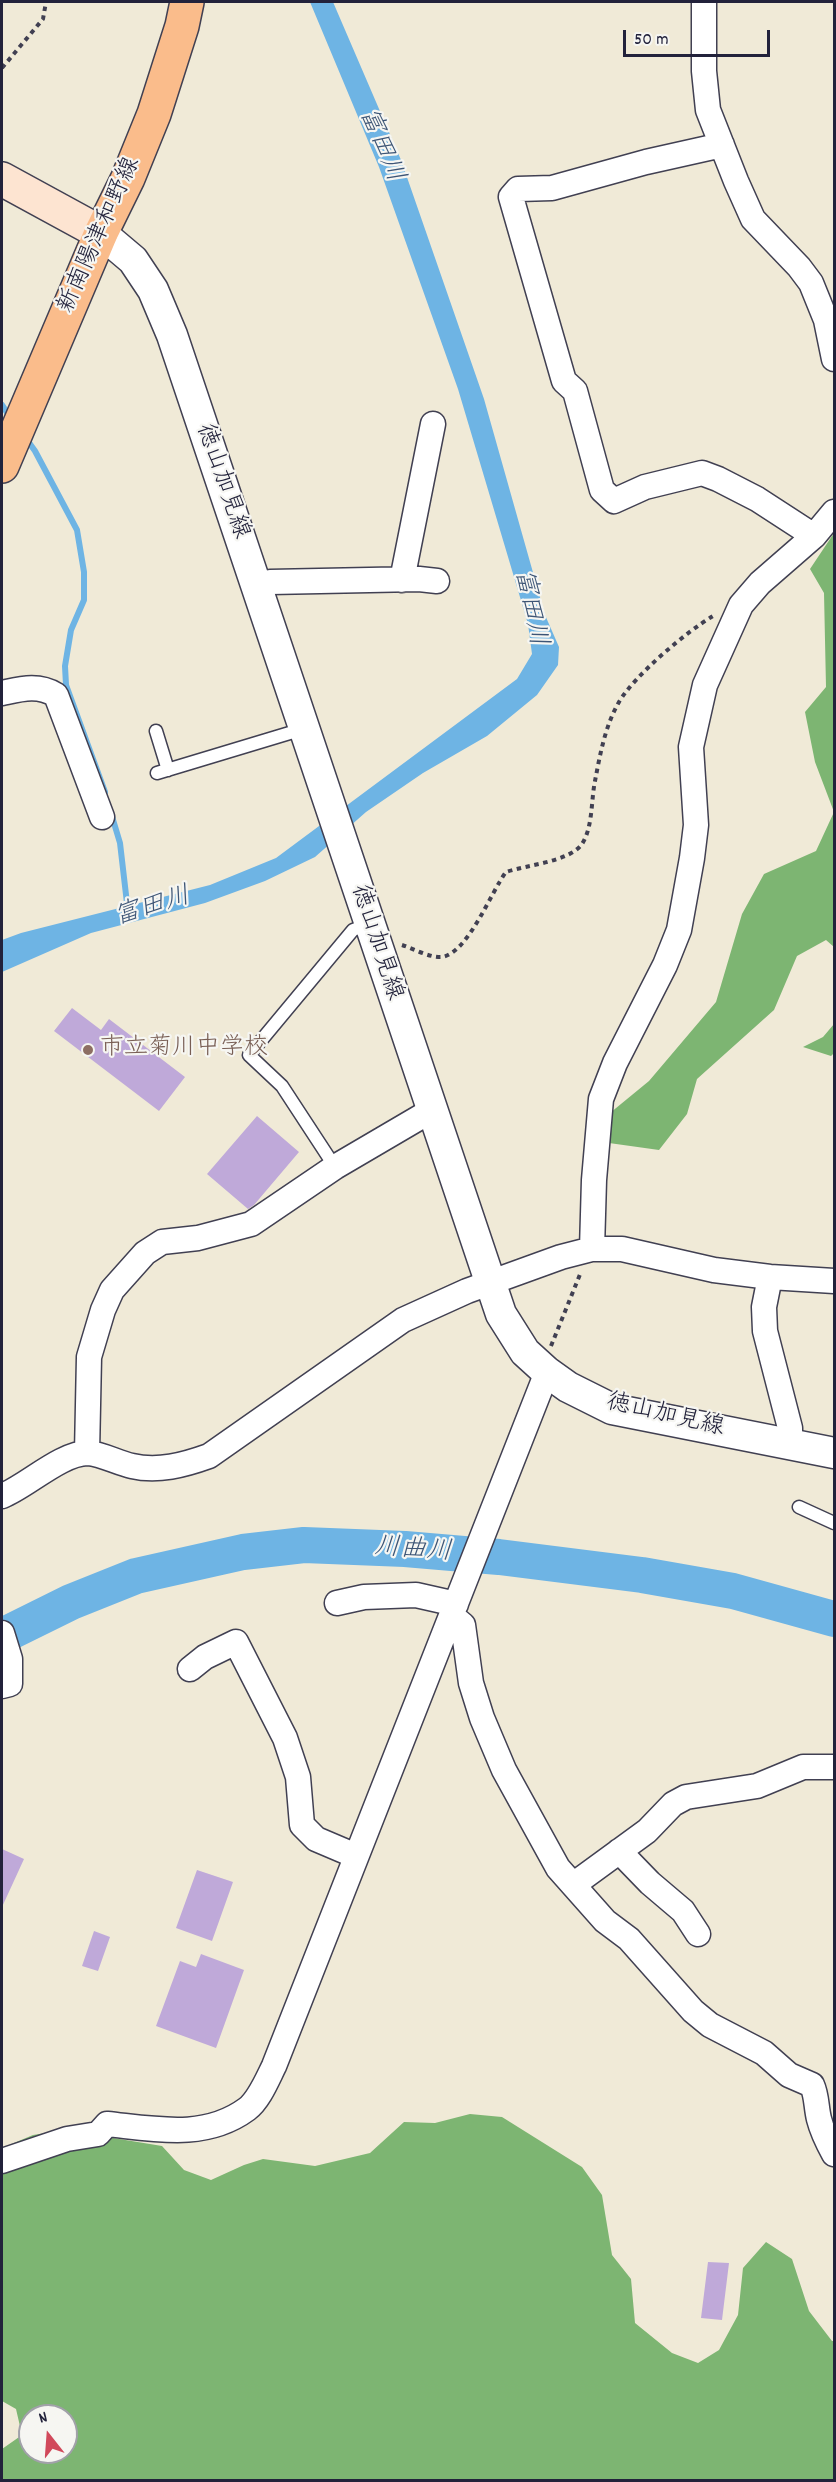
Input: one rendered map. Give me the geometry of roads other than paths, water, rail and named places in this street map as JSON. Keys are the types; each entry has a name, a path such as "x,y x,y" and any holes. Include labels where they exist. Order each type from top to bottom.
{"main road":[{"name":"新南陽津和野線","path":"6,455 154,114 188,2"},
{"path":"2,179 101,233"}],"street":[{"path":"704,2 704,71 708,110 753,219 812,283 826,320 834,359"},
{"path":"722,145 645,162 552,188 518,189 511,197 564,381 574,391 602,490 614,501 645,487 702,474 718,478 757,499 814,536"},
{"name":"徳山加見線","path":"101,233 133,260 153,290 172,335 501,1314 525,1352 547,1372 568,1387 612,1409 834,1453"},
{"path":"402,580 433,424"},
{"path":"592,1249 594,1179 601,1099 615,1063 665,964 679,930 696,825 690,747 705,685 741,605 760,582 814,536 834,512"},
{"path":"256,586 270,582 437,581"},
{"path":"2,693 26,687 46,688 56,695 102,817"},
{"path":"87,1453 89,1357 103,1310 112,1290 145,1253 162,1242 198,1239 251,1224 335,1167 432,1112"},
{"path":"2,1496 66,1459 87,1453 134,1466 157,1468 183,1465 209,1456 403,1320 490,1283 561,1257 592,1249 622,1249 714,1270 770,1277 834,1281"},
{"path":"770,1277 764,1307 765,1331 790,1428 790,1443"},
{"path":"2,2161 67,2139 98,2134 107,2124 172,2131 201,2130 248,2108 274,2067 547,1372"},
{"path":"336,1603 364,1597 416,1594 453,1609 463,1625 471,1683 482,1718 504,1770 558,1868 604,1921 628,1940 693,2011 710,2025 764,2053 789,2075 812,2085 816,2094 818,2115 823,2132 834,2154"},
{"path":"2,1633 10,1659 10,1684 2,1686"},
{"path":"190,1669 206,1657 236,1642 285,1738 298,1777 302,1825 316,1839 356,1856"},
{"path":"573,1885 647,1831 673,1804 686,1797 757,1786 803,1767 834,1767"},
{"path":"619,1851 650,1883 683,1911 698,1934"}],"lane":[{"path":"156,730 163,772 305,729"},
{"path":"335,1167 282,1086 249,1055 353,930 371,932"},
{"path":"800,1507 834,1523"}],"water":[{"name":"富田川","path":"310,2 333,2 401,160 484,399 545,615 559,647 558,665 537,695 487,736 423,773 366,812 315,857 265,881 205,903 91,933 2,972 2,940 21,933 210,885 276,858 517,679 532,654 528,624 458,389 379,167"}],"waterway":[{"path":"2,405 10,417"},
{"path":"25,437 35,451 77,530 84,572 84,600 71,630 65,666 66,685 105,792"},
{"name":"富田川","path":"111,813 120,843 128,912"},
{"name":"川曲川","path":"2,1636 71,1602 136,1576 243,1552 304,1545 405,1549 499,1557 642,1575 733,1591 834,1619"}],"place":[{"name":"市立菊川中学校","path":"88,1050"}]}
